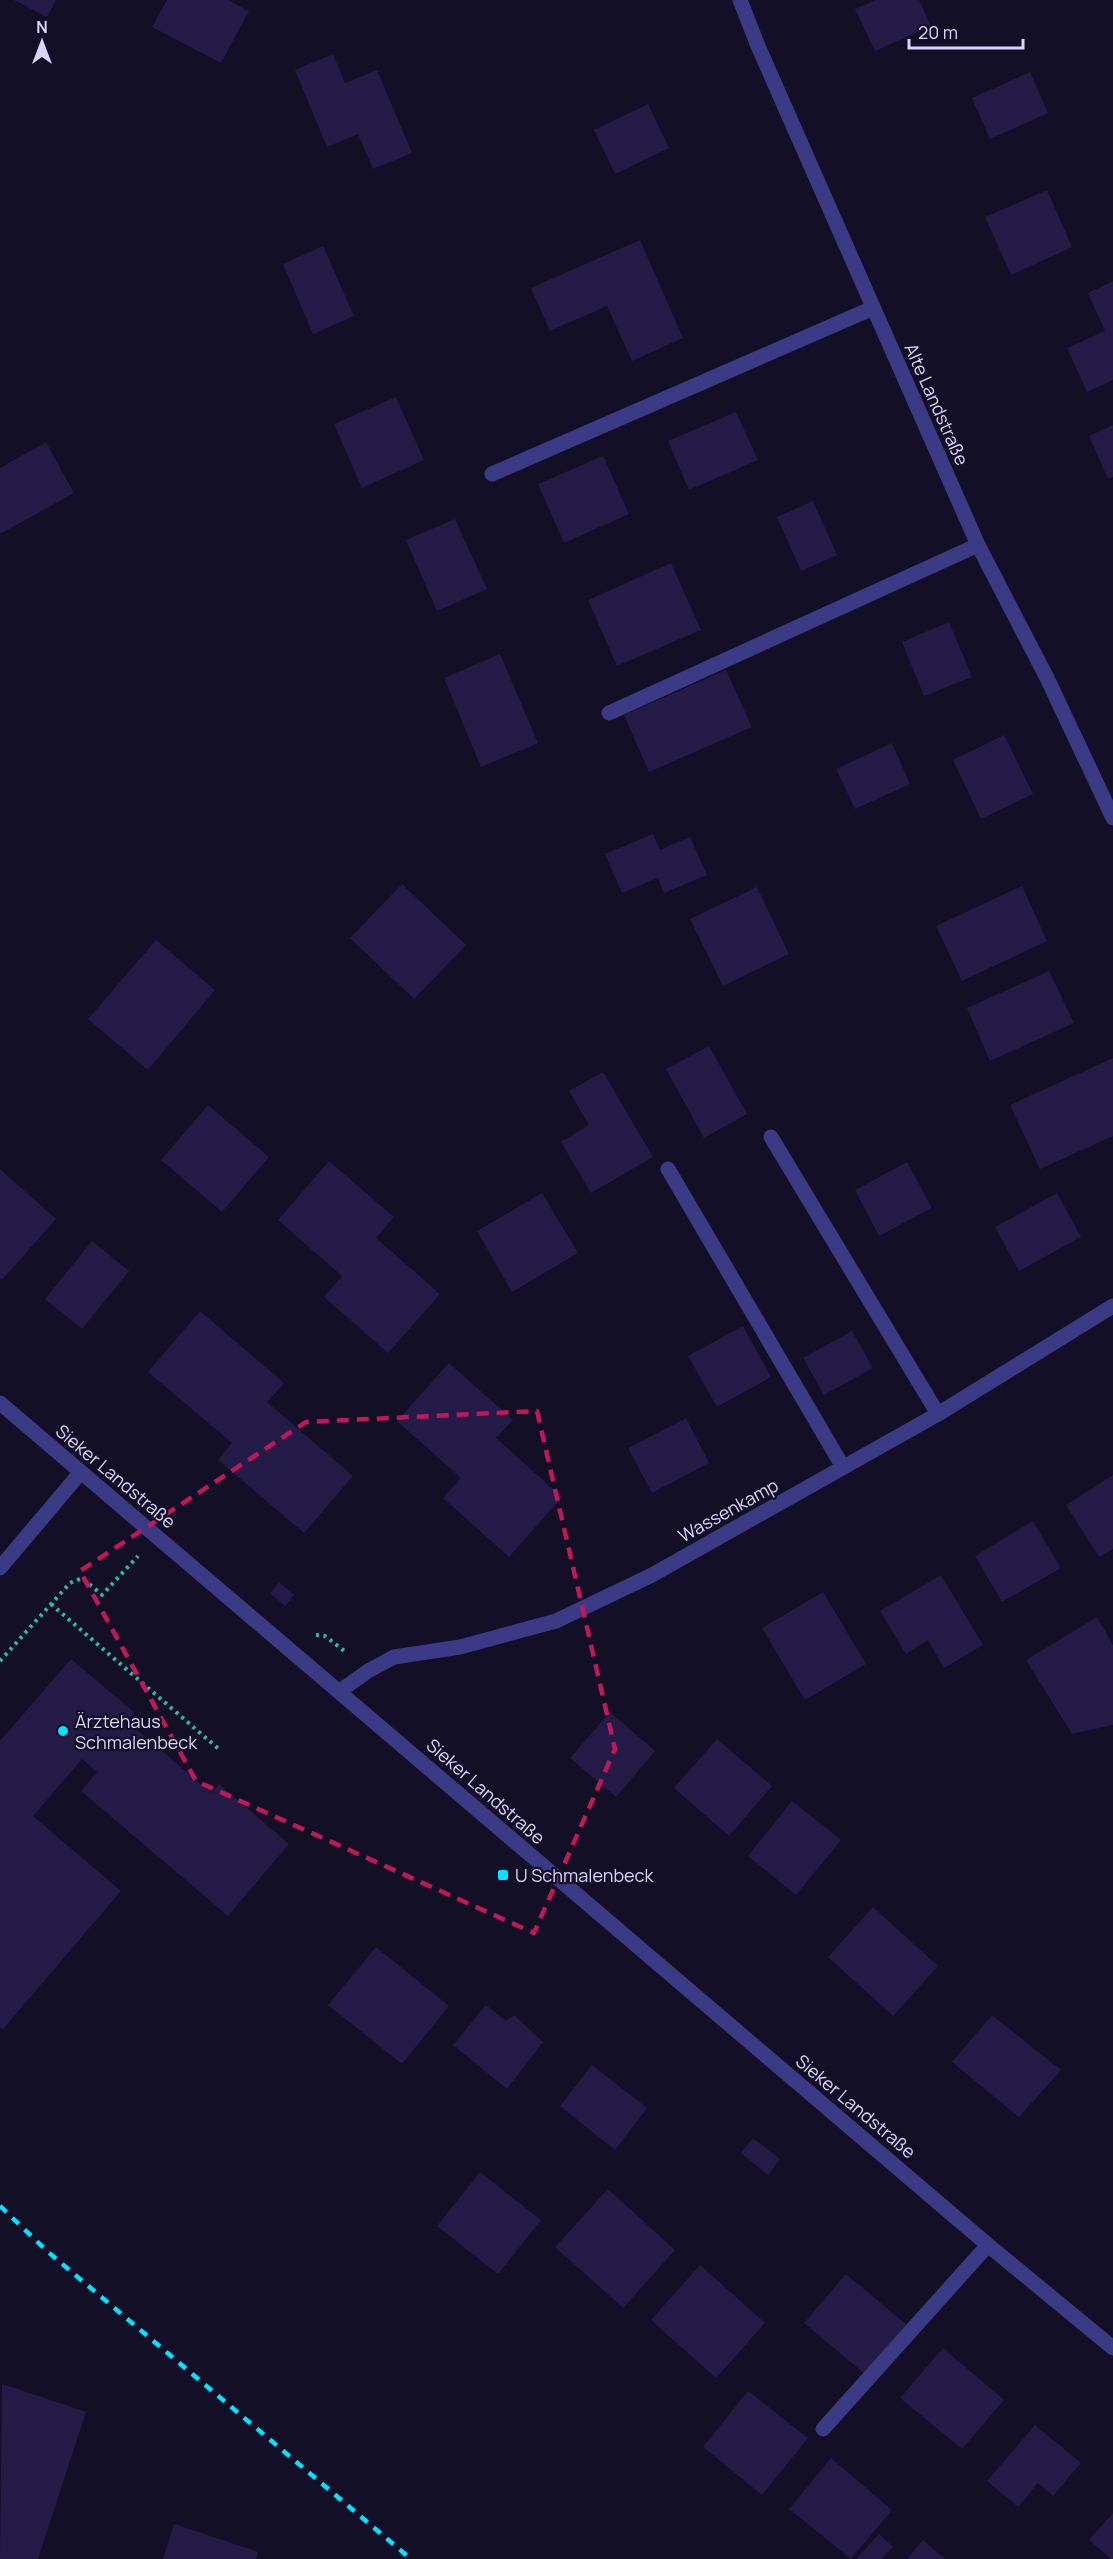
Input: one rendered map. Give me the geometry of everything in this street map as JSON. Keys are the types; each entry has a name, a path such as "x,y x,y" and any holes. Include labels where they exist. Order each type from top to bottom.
{"street":[{"name":"Alte Landstraße","path":"740,0 758,46 978,545 1047,678 1113,818"},
{"path":"492,474 873,308"},
{"path":"609,713 978,545"},
{"path":"771,1137 938,1414"},
{"path":"668,1169 843,1467"},
{"name":"Wassenkamp","path":"340,1691 368,1671 394,1657 460,1647 556,1622 652,1575 938,1414 1113,1306"},
{"name":"Sieker Landstraße","path":"0,1403 988,2245 1113,2348"},
{"path":"0,1568 81,1472"},
{"path":"824,2429 988,2245"}],"path":[{"path":"0,1661 70,1583 82,1578 102,1595 142,1551"},
{"path":"51,1604 221,1751"}],"highlighted area":[{"path":"537,1411 615,1749 534,1933 196,1781 80,1571 306,1422"}],"building":[{"path":"14,0 56,0 47,17"},
{"path":"167,0 228,0 249,11 221,63 152,27"},
{"path":"875,0 919,0 931,26 875,51 855,9"},
{"path":"333,54 345,83 377,70 412,153 373,169 358,134 327,147 295,70"},
{"path":"1030,72 1048,113 990,139 972,98"},
{"path":"648,104 669,148 615,174 594,130"},
{"path":"1047,190 1072,247 1011,275 985,217"},
{"path":"640,240 683,338 632,361 607,306 550,331 531,288"},
{"path":"323,246 354,316 313,334 283,264"},
{"path":"1113,281 1113,380 1087,392 1067,348 1105,331 1088,293"},
{"path":"396,397 424,460 362,488 334,424"},
{"path":"736,412 758,460 689,490 668,441"},
{"path":"1113,425 1113,477 1108,479 1089,436"},
{"path":"46,442 74,493 0,534 0,468"},
{"path":"603,456 629,514 564,543 538,484"},
{"path":"813,501 837,555 801,571 777,517"},
{"path":"455,519 487,589 437,611 406,540"},
{"path":"671,563 701,630 617,666 588,600"},
{"path":"949,622 972,677 924,696 902,642"},
{"path":"500,654 538,743 481,767 444,678"},
{"path":"726,670 752,727 649,772 624,715"},
{"path":"1004,735 1033,794 981,819 953,760"},
{"path":"892,743 910,784 855,809 836,769"},
{"path":"653,834 660,850 690,837 707,875 664,893 658,878 622,893 605,854"},
{"path":"402,884 466,945 414,999 350,938"},
{"path":"1022,886 1047,941 962,981 936,926"},
{"path":"757,887 789,954 723,986 690,919"},
{"path":"156,940 215,990 148,1070 88,1019"},
{"path":"1049,971 1074,1023 990,1061 967,1008"},
{"path":"709,1046 747,1114 704,1138 666,1069"},
{"path":"1113,1058 1113,1136 1040,1169 1010,1105"},
{"path":"603,1072 653,1157 591,1193 561,1142 589,1125 569,1091"},
{"path":"208,1105 269,1157 222,1212 161,1160"},
{"path":"329,1161 394,1217 376,1238 440,1294 388,1353 324,1297 342,1276 278,1220"},
{"path":"907,1162 932,1208 879,1236 855,1190"},
{"path":"0,1169 56,1219 2,1280 0,1278"},
{"path":"542,1193 578,1253 512,1292 477,1231"},
{"path":"1057,1193 1081,1237 1019,1271 995,1227"},
{"path":"92,1241 129,1271 82,1329 45,1299"},
{"path":"200,1311 284,1383 267,1402 353,1476 304,1533 218,1460 232,1443 148,1372"},
{"path":"743,1326 771,1377 717,1407 688,1356"},
{"path":"852,1331 873,1368 824,1395 803,1358"},
{"path":"449,1363 513,1420 496,1438 562,1497 509,1557 443,1498 461,1478 397,1421"},
{"path":"686,1418 709,1463 652,1493 628,1448"},
{"path":"1113,1475 1113,1549 1099,1557 1066,1505"},
{"path":"1033,1521 1061,1568 1002,1602 975,1556"},
{"path":"941,1575 983,1645 944,1668 928,1640 906,1654 880,1611"},
{"path":"279,1582 294,1595 285,1606 270,1593"},
{"path":"823,1592 866,1664 805,1700 762,1628"},
{"path":"1097,1617 1113,1645 1113,1725 1072,1734 1026,1660"},
{"path":"71,1659 134,1712 127,1721 211,1793 219,1784 289,1844 228,1916 81,1791 97,1772 82,1759 33,1816 121,1891 3,2029 0,2027 0,1741"},
{"path":"610,1712 655,1751 616,1797 570,1758"},
{"path":"717,1739 772,1786 729,1836 674,1788"},
{"path":"792,1801 841,1840 796,1895 748,1856"},
{"path":"873,1907 938,1966 893,2016 828,1957"},
{"path":"376,1947 449,2006 402,2064 328,2005"},
{"path":"486,2005 506,2021 514,2015 543,2042 507,2089 453,2045"},
{"path":"992,2015 1061,2070 1019,2117 952,2062"},
{"path":"592,2065 647,2108 615,2150 560,2106"},
{"path":"753,2138 780,2159 768,2175 741,2153"},
{"path":"480,2172 541,2220 498,2274 437,2226"},
{"path":"608,2189 675,2250 623,2308 555,2247"},
{"path":"700,2265 765,2323 716,2378 651,2320"},
{"path":"846,2274 907,2325 866,2375 804,2323"},
{"path":"943,2348 1004,2400 962,2449 900,2398"},
{"path":"2,2384 86,2412 38,2559 0,2559"},
{"path":"748,2391 808,2438 762,2495 703,2447"},
{"path":"1035,2425 1081,2463 1053,2496 1038,2483 1018,2507 987,2481"},
{"path":"831,2458 892,2510 851,2559 789,2509"},
{"path":"1113,2513 1113,2559 1111,2559 1089,2540"},
{"path":"174,2524 258,2552 256,2559 163,2559"},
{"path":"879,2534 893,2547 881,2559 856,2559"},
{"path":"923,2540 945,2559 907,2559"}],"railway":[{"path":"0,2206 47,2251 411,2559"}],"place":[{"name":"Ärztehaus Schmalenbeck","path":"63,1731"},
{"name":"U Schmalenbeck","path":"503,1875"}]}
